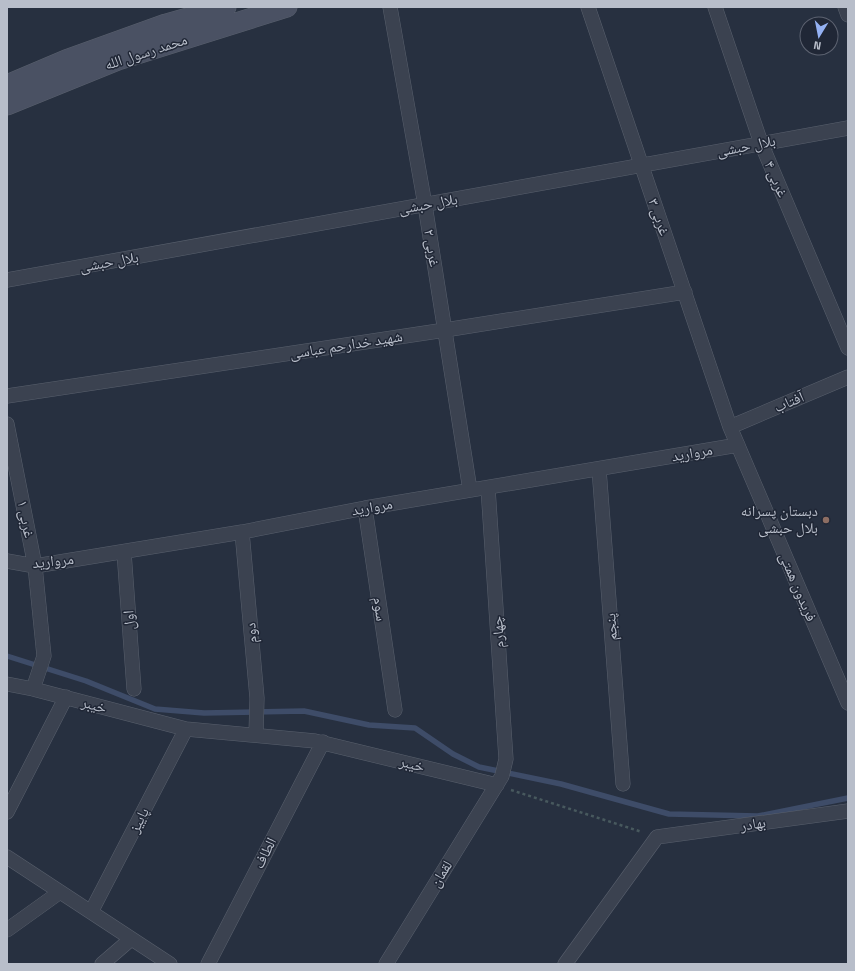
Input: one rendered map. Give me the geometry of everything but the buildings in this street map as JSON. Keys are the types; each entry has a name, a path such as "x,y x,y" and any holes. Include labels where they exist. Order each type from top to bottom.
{"main road":[{"name":"محمد رسول الله","path":"7,85 66,60 166,24 226,7"},
{"name":"محمد رسول الله","path":"7,105 118,60 287,7"}],"street":[{"name":"۲ غربی","path":"390,7 425,205 470,490"},
{"name":"۳ غربی","path":"588,7 730,427"},
{"name":"۴ غربی","path":"715,7 761,143 848,348"},
{"path":"846,7 848,15"},
{"name":"بلال حبشی","path":"7,280 848,128"},
{"name":"شهید خدارحم عباسی","path":"7,396 685,292"},
{"name":"آفتاب","path":"730,427 848,377"},
{"name":"۱ غربی","path":"7,424 36,566 44,656 35,686"},
{"name":"فریدون همتی","path":"730,427 848,703"},
{"name":"مروارید","path":"7,561 36,566 242,532 365,508 738,445"},
{"name":"پنجم","path":"598,469 623,784"},
{"name":"چهارم","path":"488,488 506,759 499,781"},
{"name":"سوم","path":"365,508 395,710"},
{"name":"دوم","path":"242,532 257,698 256,735"},
{"name":"اول","path":"124,552 134,689"},
{"name":"خیبر","path":"7,684 35,686 66,697 186,729 323,742 499,781"},
{"path":"7,812 66,697"},
{"name":"پاییز","path":"91,912 186,729"},
{"name":"الطاف","path":"208,964 323,742"},
{"name":"لقمان","path":"386,964 499,781"},
{"name":"بهادر","path":"657,837 848,811"},
{"path":"565,964 657,837"},
{"path":"7,857 170,964"},
{"path":"7,930 60,892"},
{"path":"102,964 131,939"}],"path":[{"path":"499,781 657,837"}],"waterway":[{"path":"7,656 86,681 155,709 204,713 304,711 369,725 415,728 453,754 479,767 561,784 669,814 758,816 848,798"}],"place":[{"name":"دبستان پسرانه بلال حبشی","path":"826,520"}]}
